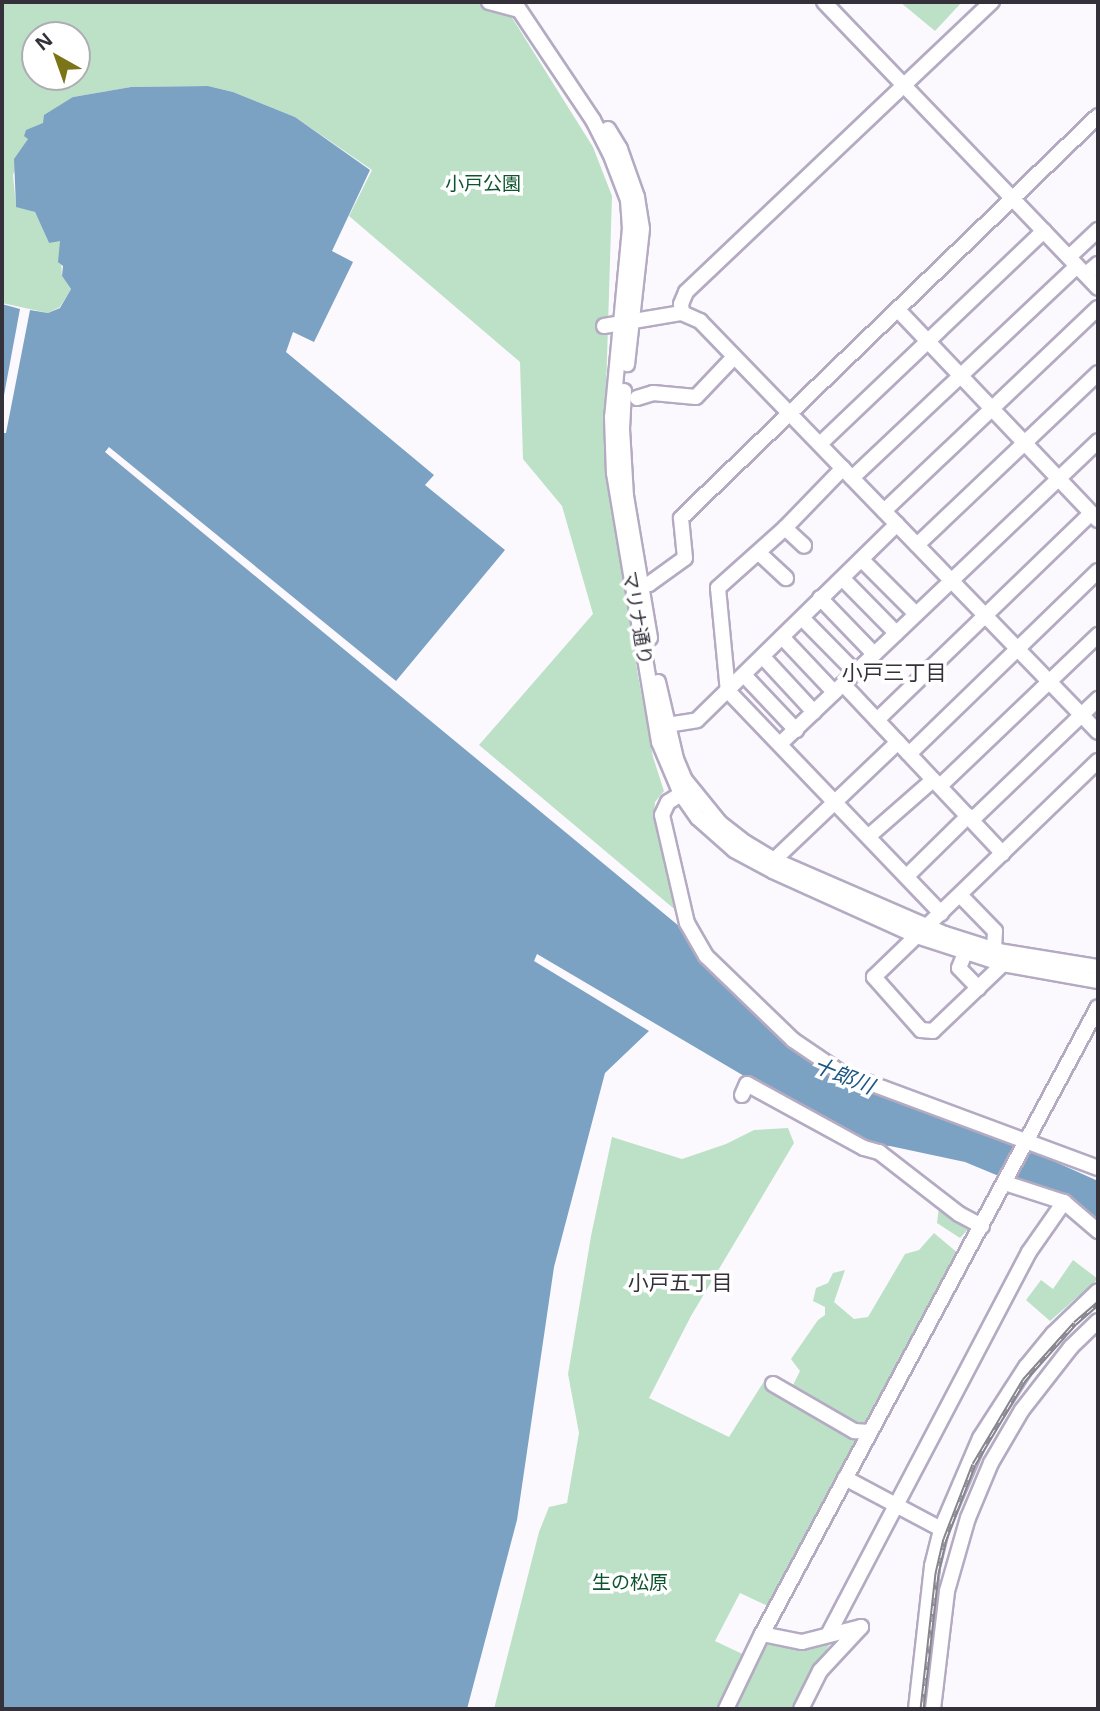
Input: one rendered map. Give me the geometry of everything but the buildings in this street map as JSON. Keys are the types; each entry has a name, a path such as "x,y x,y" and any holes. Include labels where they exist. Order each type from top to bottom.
{"street":[{"path":"489,2 520,4"},
{"path":"824,2 1098,288"},
{"path":"682,313 681,304 686,292 992,2"},
{"name":"マリナ通り","path":"520,4 600,115 620,149 637,197 642,229 612,418 614,472 659,741 681,794 698,818 734,850 773,872 922,931 994,949 1098,967"},
{"path":"643,584 682,563 685,558 681,518 1098,116"},
{"path":"942,913 728,691 718,588 959,375 1077,266 1098,230"},
{"path":"820,444 1044,231"},
{"path":"1077,266 1098,264"},
{"path":"884,511 1098,308"},
{"path":"877,720 984,614 1095,517 898,310"},
{"path":"604,326 682,313 700,321 1098,732"},
{"name":"マリナ通り","path":"627,321 622,429 626,496 643,584 651,651 667,724 676,759 698,799 720,823 774,860 965,953 1003,964 1098,981"},
{"path":"637,398 653,393 696,397 734,356"},
{"path":"917,545 1098,373"},
{"path":"780,744 1098,441"},
{"path":"667,724 697,720 897,524"},
{"path":"785,528 804,546"},
{"path":"759,554 786,578"},
{"path":"862,560 916,614"},
{"path":"909,754 1098,571"},
{"path":"843,579 896,633"},
{"path":"820,598 874,654"},
{"path":"802,618 855,672"},
{"path":"869,836 937,783 1098,635"},
{"path":"782,637 877,720 1003,854"},
{"path":"763,657 814,712"},
{"path":"744,675 796,730"},
{"path":"907,876 1098,699"},
{"path":"774,860 898,742"},
{"path":"1003,964 933,1031 921,1030 874,977 1098,761"},
{"path":"681,794 663,808 662,815 687,923 696,942 793,1041 840,1072 1098,1168"},
{"path":"960,895 995,932 994,949"},
{"path":"965,953 959,968 978,988"},
{"path":"726,1709 762,1634 869,1432 1006,1183 1098,1007"},
{"path":"742,1095 747,1084 864,1148 879,1152 959,1214 982,1226"},
{"path":"1006,1183 1064,1202 1098,1231"},
{"path":"829,1633 1029,1252 1064,1202"},
{"path":"916,1709 925,1607 941,1529 980,1438 1001,1402 1053,1334 1098,1291"},
{"path":"933,1709 947,1591 968,1518 991,1463 1022,1410 1071,1348 1098,1321"},
{"path":"774,1384 854,1430 869,1432"},
{"path":"845,1478 941,1529"},
{"path":"762,1634 802,1642 861,1627 820,1671 801,1709"}],"green space":[{"name":"小戸公園","path":"2,2 474,2 511,16 593,147 612,196 604,456 638,675 653,757 664,791 655,802 654,819 679,913 479,745 593,614 562,506 523,459 520,362 349,216 372,170 295,117 233,92 208,86 131,87 73,97 28,139 13,175 16,206 35,212 49,243 60,240 62,276 71,289 60,307 48,313 2,303"},
{"path":"900,2 962,2 935,31"},
{"name":"生の松原","path":"788,1128 794,1143 691,1316 649,1398 729,1437 766,1378 793,1385 800,1371 791,1359 818,1320 825,1315 825,1307 813,1301 816,1288 828,1283 833,1273 845,1270 834,1302 854,1319 868,1317 905,1254 919,1250 934,1233 959,1254 768,1606 740,1593 715,1641 753,1659 763,1642 804,1646 833,1639 791,1709 494,1709 539,1532 549,1507 567,1503 579,1433 568,1374 591,1236 612,1137 682,1159 726,1144 754,1130"},
{"path":"939,1207 972,1225 960,1238 937,1223"},
{"path":"1073,1260 1098,1279 1050,1321 1026,1300 1041,1280 1053,1289"}],"water":[{"path":"208,86 233,92 295,117 370,170 332,251 353,262 314,342 293,332 286,352 434,475 425,485 505,550 396,681 109,447 105,452 685,931 693,949 795,1049 831,1075 996,1139 1011,1142 1098,1181 1098,1223 1060,1196 1018,1184 965,1162 890,1146 868,1145 802,1110 537,954 534,961 649,1031 605,1073 554,1267 517,1520 467,1709 2,1709 2,433 6,433 30,310 48,313 60,308 71,289 62,276 63,266 58,262 60,241 49,243 35,212 16,207 14,159 28,139 24,136 26,130 43,123 44,115 73,97 131,87"},
{"path":"2,304 20,309 2,406"}],"railway":[{"path":"922,1709 937,1573 945,1539 974,1464 1024,1380 1075,1323 1098,1303"}],"district":[{"name":"小戸三丁目","path":"894,672"},
{"name":"小戸五丁目","path":"680,1282"}],"water label":[{"name":"十郎川","path":"844,1075"}]}
